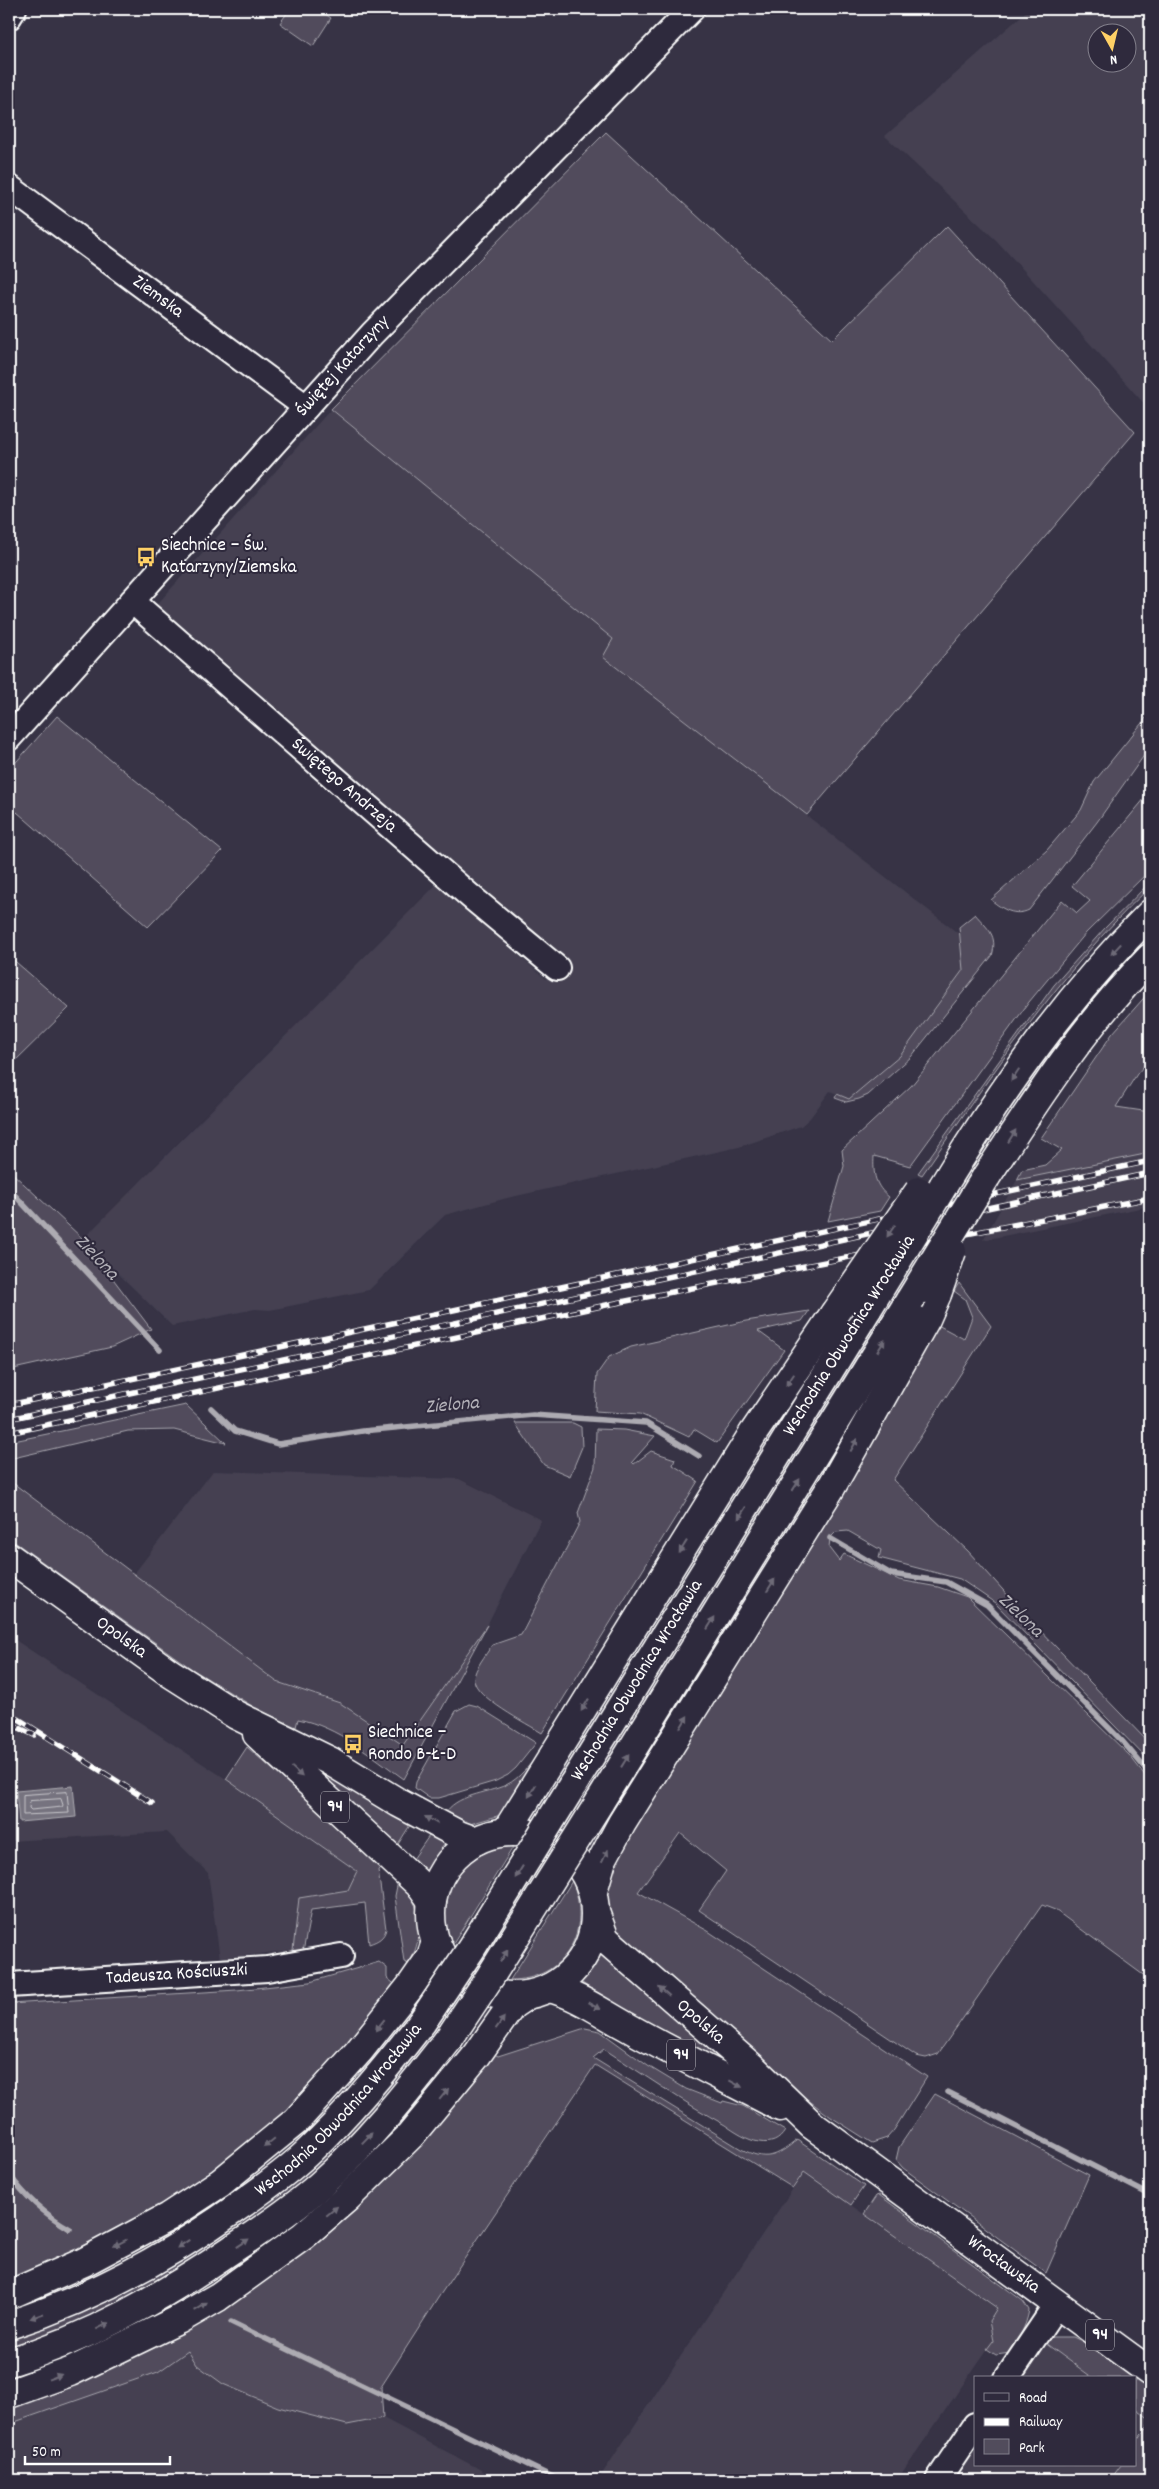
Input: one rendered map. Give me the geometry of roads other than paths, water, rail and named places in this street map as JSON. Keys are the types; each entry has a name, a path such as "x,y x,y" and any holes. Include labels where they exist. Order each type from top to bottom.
{"main road":[{"path":"506,1832 754,1432 834,1314 931,1189 940,1166 981,1127 1027,1057 1065,1008 1102,964 1150,914"},
{"name":"Wschodnia Obwodnica Wrocławia","path":"9,2362 61,2345 122,2317 204,2269 267,2226 320,2185 406,2094 448,2040 509,1948 963,1214 1045,1085 1108,1004 1150,958"},
{"name":"Wschodnia Obwodnica Wrocławia","path":"9,2325 39,2316 120,2280 177,2248 264,2188 309,2151 340,2120 378,2077 422,2022 471,1949 868,1308 931,1189"},
{"path":"9,2394 70,2372 178,2320 225,2291 303,2236 347,2198 410,2136 477,2055 512,2005 573,1970 590,1945 594,1903 602,1860 622,1823 832,1486 926,1320 937,1294 963,1214"},
{"name":"Opolska","path":"9,1557 170,1672 236,1715 330,1761 399,1803 459,1835 475,1841"},
{"name":"Opolska","path":"236,1715 422,1887 432,1901"},
{"name":"94","path":"538,1991 508,1996 490,1992 472,1985 451,1966 436,1942 431,1922 432,1901 440,1877 454,1856 475,1841 506,1832 525,1832 543,1837 560,1846 580,1866 594,1903"},
{"name":"Opolska","path":"594,1903 605,1939 754,2069 812,2125 856,2158"},
{"path":"9,2296 84,2262 168,2217 220,2183 296,2121 314,2104 410,1987 431,1957 436,1942"},
{"name":"Opolska","path":"538,1991 563,1991 586,2002 624,2025 812,2125"},
{"name":"Wrocławska","path":"856,2158 1150,2372"}],"street":[{"path":"9,17 14,9"},
{"name":"Świętej Katarzyny","path":"9,738 378,328 692,9"},
{"name":"Ziemska","path":"9,187 306,407"},
{"name":"Świętego Andrzeja","path":"132,601 470,896 557,968"},
{"name":"Tadeusza Kościuszki","path":"9,1985 267,1969 342,1956"},
{"path":"1008,2376 1057,2304"},
{"path":"938,2480 974,2426"}],"water":[{"path":"73,1786 76,1817 19,1822 16,1791"}],"waterway":[{"name":"Zielona","path":"9,1189 160,1350"},
{"name":"Zielona","path":"211,1408 235,1431 278,1444 363,1431 533,1415 646,1423 699,1456"},
{"name":"Zielona","path":"830,1538 891,1574 946,1582 987,1605 1123,1742 1150,1774"},
{"path":"948,2092 1150,2195"},
{"path":"9,2174 36,2205 70,2229"},
{"path":"231,2322 559,2480"}],"railway":[{"path":"9,1405 1150,1161"},
{"path":"9,1419 1150,1173"},
{"path":"9,1433 611,1304 1150,1198"},
{"path":"9,1713 152,1803"},
{"path":"9,1723 34,1735"}],"place":[{"name":"Siechnice – Św. Katarzyny/Ziemska","path":"146,557"},
{"name":"Siechnice – Rondo B-Ł-D","path":"353,1744"}]}
